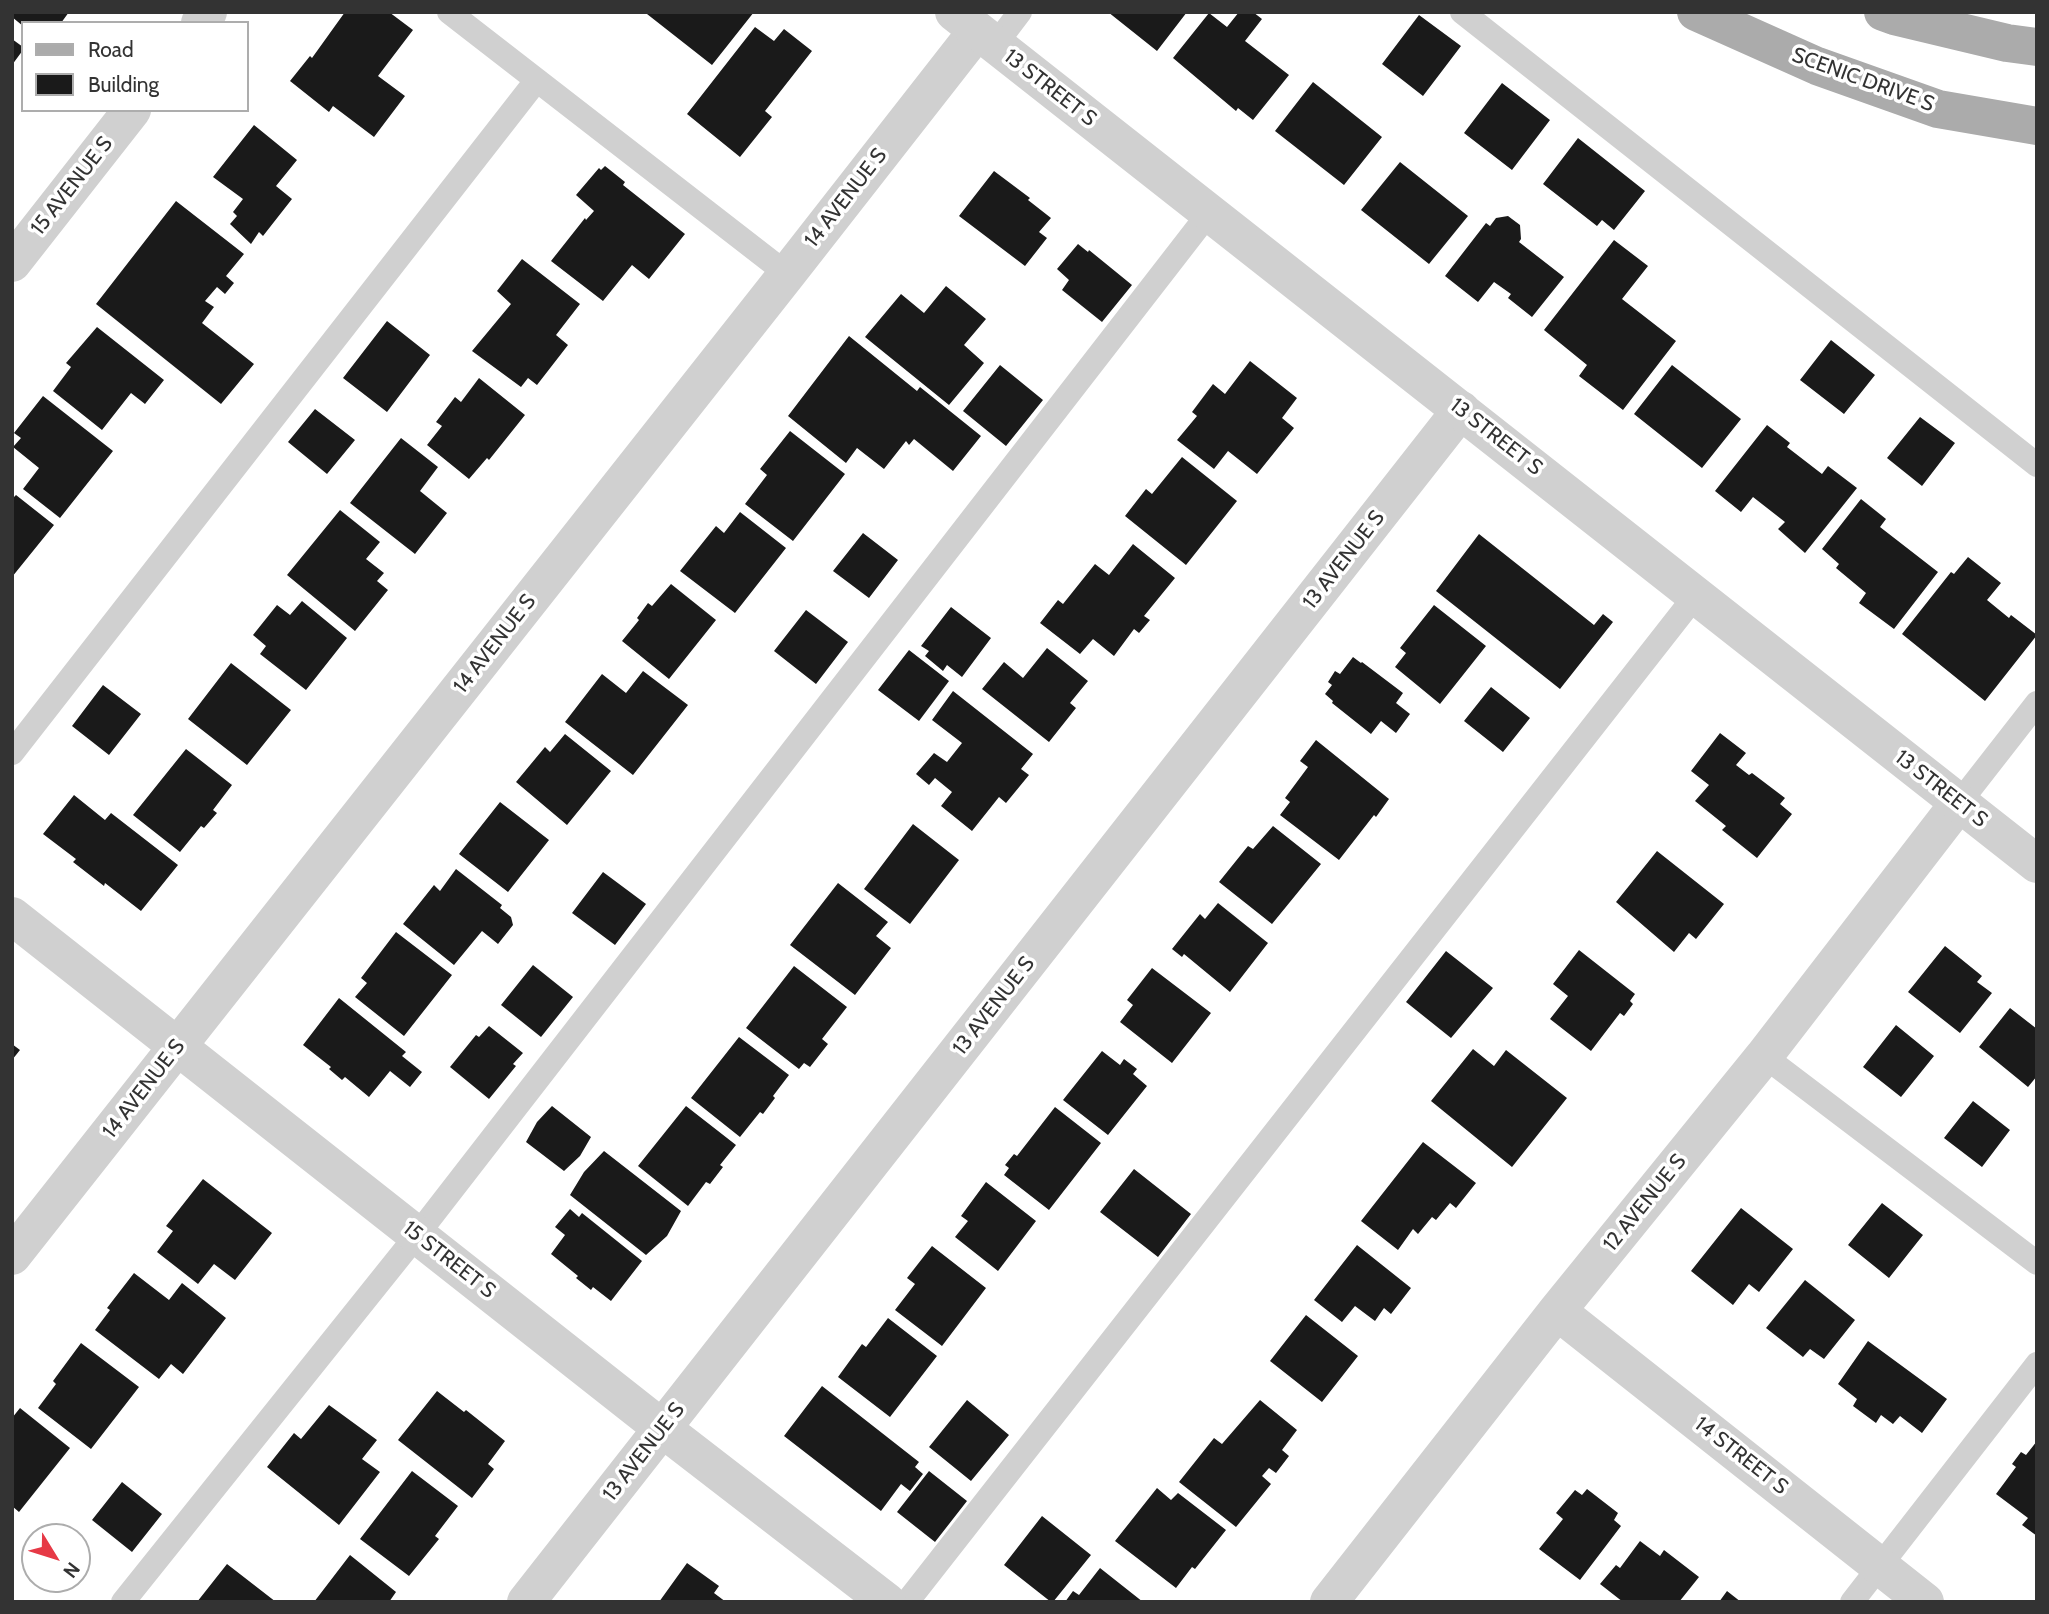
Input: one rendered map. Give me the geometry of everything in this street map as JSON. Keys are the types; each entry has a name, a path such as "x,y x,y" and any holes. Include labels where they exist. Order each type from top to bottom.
{"main road":[{"name":"SCENIC DRIVE S","path":"1696,12 1818,66 1938,109 2037,126"},
{"path":"1884,12 2007,43 2037,47"}],"street":[{"name":"13 STREET S","path":"975,29 2037,864"},
{"name":"14 AVENUE S","path":"12,1256 788,274 975,29"},
{"name":"15 AVENUE S","path":"12,263 130,112"},
{"name":"13 AVENUE S","path":"526,1602 1461,410"},
{"name":"12 AVENUE S","path":"1328,1602 1557,1311 1764,1056 1959,803"},
{"name":"15 STREET S","path":"12,916 887,1602"},
{"name":"14 STREET S","path":"1557,1311 1925,1602"}],"lane":[{"path":"449,12 788,274"},
{"path":"975,29 1020,12"},
{"path":"1462,12 2037,465"},
{"path":"12,753 536,81"},
{"path":"123,1602 417,1235 1209,213"},
{"path":"906,1602 1696,595"},
{"path":"1959,803 2037,703"},
{"path":"1764,1056 2037,1263"},
{"path":"1852,1602 2037,1364"}],"building":[{"path":"12,12 69,12 62,21 21,21 21,24 12,17"},
{"path":"345,12 389,12 413,30 378,76 405,96 374,137 333,106 329,112 290,81 310,56 312,58"},
{"path":"754,12 712,65 647,14"},
{"path":"1108,12 1187,12 1157,51"},
{"path":"1239,12 1253,12 1262,19 1245,41 1289,75 1253,120 1238,108 1236,111 1173,58 1209,13 1227,27"},
{"path":"1419,15 1461,46 1423,96 1382,64"},
{"path":"755,27 774,41 784,29 812,51 765,111 772,117 740,157 687,114"},
{"path":"12,39 21,46 21,53 12,65"},
{"path":"1313,82 1382,137 1344,185 1275,131"},
{"path":"1502,83 1550,120 1512,170 1464,133"},
{"path":"254,125 297,160 276,186 292,199 263,236 259,232 251,244 230,224 237,216 233,212 243,199 213,177"},
{"path":"1578,138 1645,191 1614,230 1602,220 1597,226 1543,184"},
{"path":"1400,162 1468,216 1429,264 1361,210"},
{"path":"605,166 625,182 623,185 685,234 649,279 632,265 603,301 551,261 585,218 586,220 594,211 576,195 599,168 601,170"},
{"path":"994,171 1051,218 1039,232 1047,238 1025,266 959,216"},
{"path":"176,201 244,254 226,276 234,283 225,294 217,287 205,301 214,307 202,323 254,364 221,404 96,304"},
{"path":"1508,216 1520,225 1519,242 1564,277 1532,317 1508,298 1511,294 1494,282 1478,302 1445,276 1486,223 1490,226 1496,218"},
{"path":"1614,240 1648,266 1622,299 1676,341 1623,410 1579,376 1587,365 1544,330"},
{"path":"1078,244 1132,285 1102,322 1062,290 1069,280 1057,269"},
{"path":"522,259 580,304 556,335 568,345 537,385 528,378 521,387 472,351 511,304 497,291"},
{"path":"946,286 986,319 964,345 984,363 949,405 865,337 901,294 924,313"},
{"path":"387,321 430,355 387,412 343,378"},
{"path":"97,327 164,380 145,404 131,393 102,430 53,391 71,367 66,363"},
{"path":"849,336 917,391 920,387 981,436 953,471 914,439 909,445 906,441 884,469 857,448 846,463 788,416"},
{"path":"1831,340 1875,375 1844,414 1800,380"},
{"path":"1250,361 1297,398 1282,418 1294,428 1257,474 1228,451 1214,469 1177,440 1197,416 1192,412 1213,384 1225,394"},
{"path":"1000,365 1043,400 1006,446 963,411"},
{"path":"1672,365 1741,419 1702,468 1634,414"},
{"path":"479,378 525,415 489,460 487,458 469,479 427,445 442,426 436,422 455,397 461,402"},
{"path":"43,396 113,451 60,518 23,489 39,468 13,447 21,438 14,433"},
{"path":"315,409 355,440 327,474 288,442"},
{"path":"1920,417 1955,443 1922,486 1887,458"},
{"path":"1767,425 1790,443 1787,447 1822,474 1828,466 1857,488 1805,553 1778,529 1785,522 1753,497 1741,512 1715,491"},
{"path":"790,431 845,474 793,541 745,504 767,475 760,469"},
{"path":"401,438 438,467 420,491 447,513 415,554 350,503"},
{"path":"1182,457 1237,501 1186,565 1125,516 1146,489 1152,494"},
{"path":"16,495 54,525 12,577 12,499"},
{"path":"1861,499 1886,519 1880,527 1938,572 1894,629 1859,603 1866,593 1836,568 1839,564 1822,549"},
{"path":"340,510 380,542 366,559 384,573 377,581 388,590 355,631 287,575"},
{"path":"740,512 786,548 735,613 680,571 716,526 724,533"},
{"path":"863,533 898,560 869,598 833,571"},
{"path":"1479,534 1594,625 1603,614 1613,622 1560,689 1436,591"},
{"path":"1133,544 1175,578 1144,616 1150,620 1139,633 1134,629 1114,656 1093,639 1080,654 1040,623 1058,600 1063,604 1095,564 1109,575"},
{"path":"1968,557 2001,583 1987,600 2009,618 2011,615 2037,635 1985,701 1902,634 1951,572 1954,574"},
{"path":"671,584 716,620 669,679 622,641 639,620 637,618 648,603 652,606"},
{"path":"302,601 347,638 306,690 260,654 266,646 253,635 277,605 290,615"},
{"path":"1434,605 1486,646 1440,704 1395,667 1406,653 1400,648"},
{"path":"951,607 991,638 962,677 947,665 943,671 925,656 929,651 921,646"},
{"path":"806,610 848,642 816,684 774,651"},
{"path":"1047,648 1088,681 1070,703 1076,708 1049,742 982,689 1004,662 1023,678"},
{"path":"909,650 949,681 919,721 878,690"},
{"path":"1353,657 1403,693 1396,703 1410,714 1396,733 1381,721 1371,734 1332,703 1325,694 1332,685 1328,682 1335,671 1340,674"},
{"path":"231,663 291,710 247,765 188,719"},
{"path":"643,671 688,705 633,775 565,722 602,674 626,693"},
{"path":"103,685 141,714 109,755 72,726"},
{"path":"1491,687 1530,718 1503,752 1464,721"},
{"path":"953,691 1033,754 1021,769 1029,775 1006,803 999,797 972,831 941,806 952,792 935,778 929,785 916,774 934,753 947,762 962,743 932,720"},
{"path":"1720,733 1746,753 1736,765 1749,775 1752,773 1785,798 1780,804 1792,814 1757,858 1722,830 1726,826 1695,801 1709,785 1691,771"},
{"path":"565,734 611,771 567,825 516,782 545,747 550,752"},
{"path":"1316,740 1389,799 1339,860 1280,815 1290,802 1285,798 1308,767 1300,761"},
{"path":"186,749 232,785 213,810 217,813 204,828 201,826 180,852 133,815"},
{"path":"74,795 105,820 111,813 178,865 141,911 73,862 76,859 43,834"},
{"path":"500,802 549,840 508,892 459,854"},
{"path":"913,824 959,860 910,924 864,889"},
{"path":"1273,826 1321,864 1272,924 1219,882 1248,846 1253,849"},
{"path":"1657,851 1724,904 1696,939 1689,933 1674,952 1616,902"},
{"path":"456,869 502,905 500,908 511,917 513,925 498,944 482,931 454,965 403,924 434,885 440,891"},
{"path":"603,872 646,904 615,945 572,913"},
{"path":"838,883 888,922 876,936 891,948 855,995 790,945"},
{"path":"1218,903 1268,943 1230,992 1184,954 1182,957 1172,949 1200,914 1205,919"},
{"path":"396,932 452,975 404,1036 355,997 367,983 361,978"},
{"path":"1945,946 1982,976 1977,982 1992,993 1960,1033 1908,992"},
{"path":"1579,950 1635,994 1630,1001 1633,1004 1624,1016 1620,1013 1591,1051 1550,1019 1568,996 1553,984"},
{"path":"1446,951 1493,988 1451,1038 1406,1002"},
{"path":"533,965 573,997 541,1037 501,1005"},
{"path":"794,966 847,1007 822,1039 828,1044 810,1067 804,1063 799,1069 746,1028"},
{"path":"1152,968 1211,1013 1172,1063 1120,1022 1133,1005 1127,1000"},
{"path":"339,998 406,1052 402,1056 422,1072 410,1087 390,1071 369,1097 345,1077 342,1080 329,1069 331,1067 303,1045"},
{"path":"2010,1008 2037,1029 2037,1076 2028,1087 1979,1047"},
{"path":"1896,1025 1934,1056 1901,1097 1863,1067"},
{"path":"489,1026 523,1053 489,1099 450,1067 476,1035 479,1037"},
{"path":"739,1037 789,1075 763,1114 760,1112 740,1137 691,1098"},
{"path":"12,1044 20,1050 12,1060"},
{"path":"1473,1049 1494,1066 1506,1050 1567,1098 1512,1167 1431,1101"},
{"path":"1102,1051 1120,1065 1124,1059 1137,1069 1133,1074 1147,1086 1108,1135 1063,1100"},
{"path":"1973,1101 2010,1130 1982,1167 1944,1138"},
{"path":"552,1106 591,1137 580,1156 564,1171 526,1142 537,1122"},
{"path":"686,1106 736,1145 720,1165 723,1167 710,1184 706,1182 688,1206 638,1166"},
{"path":"1055,1107 1101,1143 1049,1210 1004,1175 1009,1168 1005,1165 1014,1154 1017,1156"},
{"path":"1423,1142 1476,1183 1456,1208 1450,1203 1436,1220 1432,1217 1418,1234 1413,1229 1398,1250 1361,1221"},
{"path":"604,1151 681,1211 667,1236 646,1255 570,1195 584,1172"},
{"path":"1134,1169 1191,1214 1158,1257 1100,1212"},
{"path":"203,1179 272,1233 235,1280 214,1264 198,1284 157,1252 173,1231 166,1226"},
{"path":"986,1182 1036,1221 998,1271 955,1237 968,1221 961,1216"},
{"path":"1882,1203 1923,1235 1889,1278 1848,1245"},
{"path":"1741,1208 1793,1249 1759,1292 1749,1284 1733,1305 1691,1271"},
{"path":"570,1209 579,1217 582,1213 642,1261 611,1301 593,1287 591,1290 551,1254 565,1235 555,1227"},
{"path":"1357,1245 1411,1288 1391,1314 1384,1308 1375,1321 1355,1306 1342,1322 1314,1300"},
{"path":"932,1246 986,1288 942,1346 895,1310 915,1284 907,1278"},
{"path":"134,1273 169,1300 182,1283 226,1318 183,1374 171,1364 159,1379 95,1330 110,1310 107,1308"},
{"path":"1805,1280 1855,1320 1824,1359 1810,1349 1803,1357 1766,1328"},
{"path":"1306,1315 1358,1356 1322,1402 1270,1361"},
{"path":"888,1318 937,1356 890,1417 838,1377 862,1344 866,1347"},
{"path":"1868,1341 1947,1399 1922,1433 1900,1416 1893,1424 1881,1415 1876,1423 1853,1406 1857,1399 1838,1384"},
{"path":"81,1343 139,1387 91,1449 38,1408 56,1384 53,1381"},
{"path":"822,1386 919,1462 915,1467 923,1474 910,1491 901,1484 881,1511 784,1436"},
{"path":"437,1391 505,1441 488,1464 494,1469 472,1498 398,1440"},
{"path":"967,1400 1009,1435 971,1481 929,1447"},
{"path":"1260,1400 1297,1430 1282,1450 1289,1456 1276,1473 1269,1468 1262,1476 1271,1484 1236,1527 1179,1482 1214,1438 1222,1444"},
{"path":"329,1405 377,1440 362,1459 380,1472 339,1525 267,1467 294,1433 301,1439"},
{"path":"20,1408 70,1448 19,1512 12,1506 12,1418"},
{"path":"2037,1441 2037,1536 2022,1525 2028,1518 1996,1494 2016,1467 2012,1464 2021,1452 2026,1455"},
{"path":"412,1471 458,1506 435,1536 439,1539 409,1576 360,1539"},
{"path":"929,1471 967,1501 935,1542 897,1512"},
{"path":"122,1482 162,1514 132,1552 92,1520"},
{"path":"1157,1488 1171,1500 1178,1493 1226,1530 1176,1588 1115,1541"},
{"path":"1587,1489 1618,1513 1614,1520 1621,1526 1580,1580 1539,1549 1563,1519 1556,1513 1575,1490 1582,1495"},
{"path":"1042,1516 1091,1555 1053,1602 1004,1565"},
{"path":"1640,1541 1660,1556 1664,1550 1699,1577 1679,1602 1623,1602 1600,1584 1616,1565 1620,1568"},
{"path":"350,1555 396,1592 389,1602 314,1602"},
{"path":"687,1563 719,1586 714,1593 726,1602 659,1602"},
{"path":"227,1564 276,1602 197,1602"},
{"path":"1100,1568 1143,1602 1065,1602 1073,1591 1079,1595"},
{"path":"1727,1591 1741,1602 1719,1602"}]}
